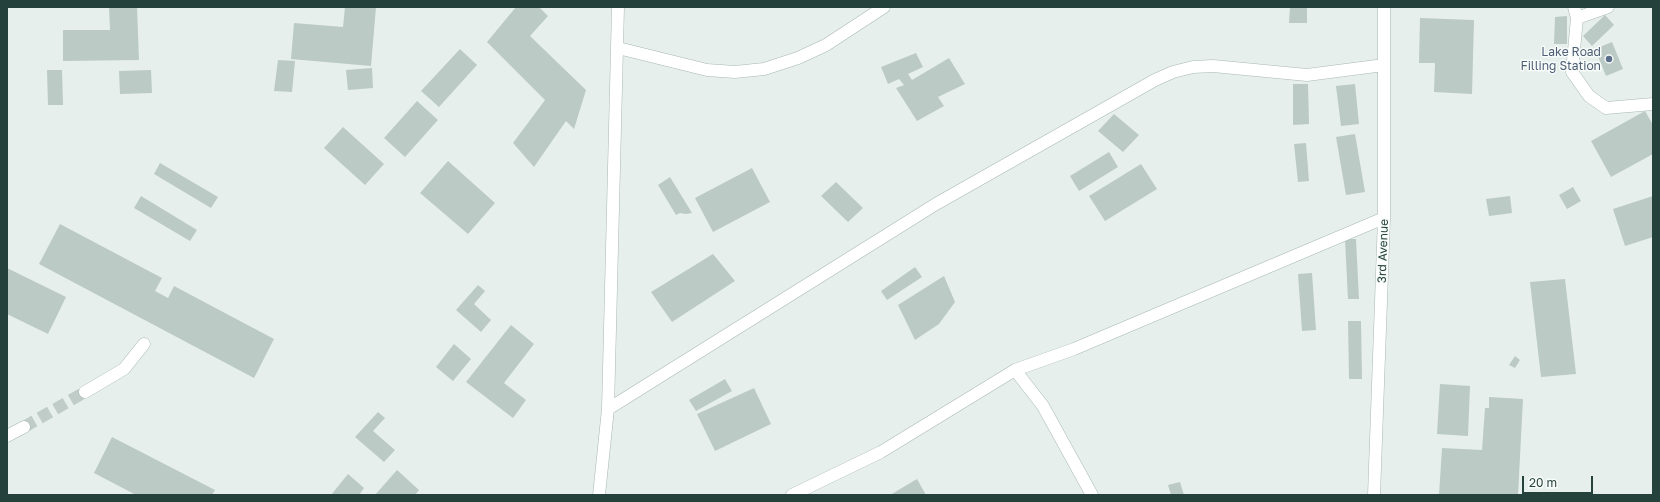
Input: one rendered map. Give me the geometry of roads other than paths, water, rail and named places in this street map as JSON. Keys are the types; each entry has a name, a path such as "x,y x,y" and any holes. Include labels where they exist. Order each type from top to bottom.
{"street":[{"path":"599,495 608,409 618,7"},
{"path":"618,48 707,70 735,72 764,69 798,58 826,45 884,7"},
{"name":"3rd Avenue","path":"1374,495 1384,218 1384,7"},
{"path":"1608,7 1576,12 1572,72 1589,96 1606,108 1653,104"},
{"path":"608,409 936,204 1155,80 1174,72 1193,67 1213,66 1307,75 1384,65"},
{"path":"792,495 881,452 1015,370 1074,349 1384,218"},
{"path":"85,392 124,369 144,344"},
{"path":"1015,370 1044,406 1092,495"},
{"path":"7,436 24,427"}],"tunnel":[{"path":"24,427 85,392"}],"place":[{"name":"Lake Road Filling Station","path":"1609,59"}]}
